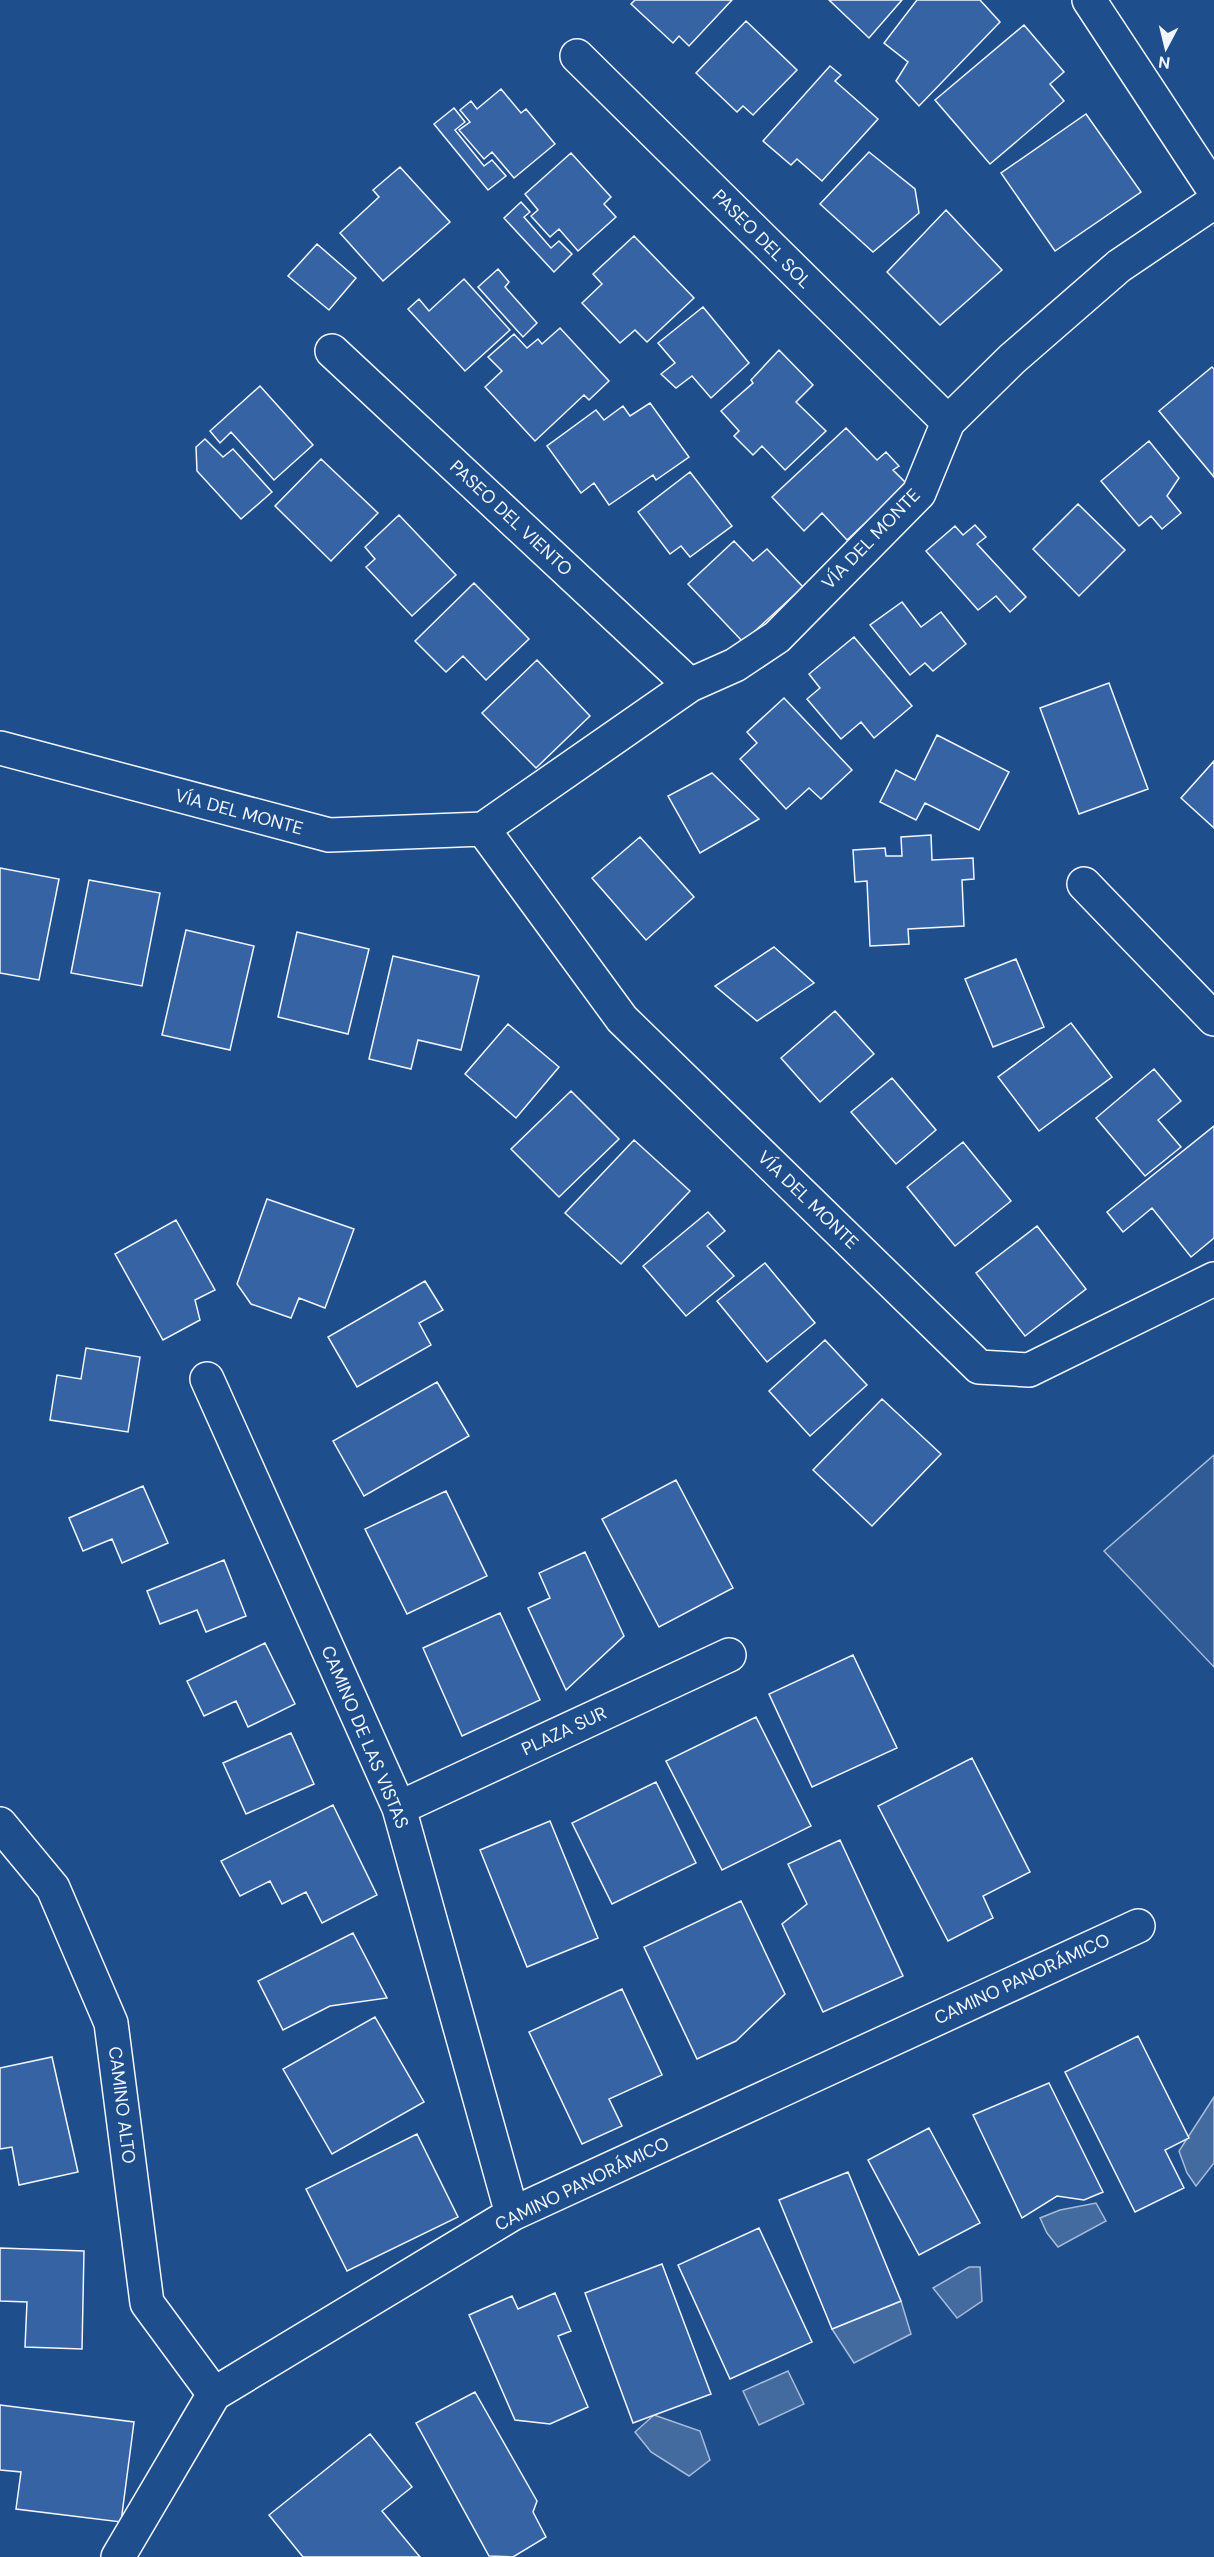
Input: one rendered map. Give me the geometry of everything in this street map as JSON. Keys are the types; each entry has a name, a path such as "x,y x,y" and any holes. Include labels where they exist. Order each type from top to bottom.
{"street":[{"path":"1089,0 1214,190"},
{"name":"PASEO DEL SOL","path":"577,56 948,422"},
{"name":"VÍA DEL MONTE","path":"0,748 328,835 483,829 690,684 735,665 777,637 919,493 948,422 1012,358 1119,266 1214,202"},
{"name":"PASEO DEL VIENTO","path":"332,351 690,684"},
{"name":"VÍA DEL MONTE","path":"483,829 622,1019 979,1367 1029,1370 1214,1279"},
{"path":"1084,884 1214,1019"},
{"name":"CAMINO DE LAS VISTAS","path":"207,1379 399,1808 512,2214"},
{"name":"PLAZA SUR","path":"399,1808 729,1655"},
{"name":"CAMINO ALTO","path":"0,1824 53,1888 111,2023 147,2303 214,2394"},
{"name":"CAMINO PANORÁMICO","path":"118,2557 214,2394 512,2214 1138,1926"}],"shaded area":[{"path":"1214,1455 1214,1667 1104,1551"},
{"path":"1214,2097 1214,2163 1196,2186 1187,2173 1179,2151"},
{"path":"1096,2203 1106,2221 1058,2247 1047,2233 1040,2218 1060,2210"},
{"path":"969,2267 980,2267 982,2301 957,2318 933,2288"},
{"path":"901,2301 911,2334 854,2363 832,2329"},
{"path":"788,2371 804,2404 759,2425 743,2391"},
{"path":"654,2415 700,2431 710,2460 689,2476 651,2452 635,2432"}],"building":[{"path":"635,0 732,0 689,46 679,36 673,43 631,4"},
{"path":"829,0 902,0 869,38"},
{"path":"917,0 980,0 1000,22 919,106 896,81 908,62 884,43"},
{"path":"746,21 797,70 753,115 743,106 737,112 696,73"},
{"path":"1024,25 1064,72 1050,84 1064,101 990,164 935,100"},
{"path":"830,66 841,75 835,81 878,119 822,181 797,159 791,165 763,141"},
{"path":"501,89 521,113 526,109 555,144 514,178 492,152 484,159 459,130 470,122 460,110 471,101 477,109"},
{"path":"454,108 465,122 455,130 484,166 492,160 506,176 488,190 434,124"},
{"path":"1086,114 1141,192 1055,251 1001,173"},
{"path":"869,152 915,189 919,213 873,252 820,204"},
{"path":"571,153 611,197 604,204 616,217 578,251 559,229 550,237 531,216 538,210 525,194"},
{"path":"400,167 450,222 383,281 340,233 379,197 373,190"},
{"path":"521,202 530,212 524,217 551,248 559,241 572,254 554,272 504,218"},
{"path":"946,210 1002,270 940,325 887,272"},
{"path":"634,236 694,298 647,342 635,330 620,343 582,303 602,284 593,274"},
{"path":"317,244 356,278 329,310 288,276"},
{"path":"498,269 509,282 505,287 537,323 523,337 478,287"},
{"path":"464,279 510,330 465,371 408,309 419,299 429,311"},
{"path":"703,307 749,363 711,398 692,376 676,388 661,374 675,363 658,343"},
{"path":"560,328 609,381 589,400 584,395 535,441 485,387 502,371 488,357 514,334 527,348 538,339 542,344"},
{"path":"779,350 813,385 796,402 826,431 785,470 762,446 753,455 734,436 739,431 721,411 753,383 751,380"},
{"path":"1212,367 1214,369 1214,477 1159,411"},
{"path":"260,386 313,445 274,480 231,432 220,443 210,431"},
{"path":"650,403 689,457 656,480 653,475 609,505 594,483 581,493 547,446 596,410 604,420 623,406 630,416"},
{"path":"846,428 877,460 886,452 899,466 893,470 907,484 847,540 822,513 804,531 772,497"},
{"path":"205,439 223,457 233,449 272,492 241,519 197,471 196,447"},
{"path":"1149,441 1179,478 1167,496 1181,513 1162,529 1151,516 1139,526 1101,481"},
{"path":"321,459 378,513 331,561 275,506"},
{"path":"690,472 732,526 690,557 681,546 670,554 638,512"},
{"path":"1078,504 1125,550 1079,596 1033,549"},
{"path":"399,515 456,575 412,616 366,567 375,559 365,547"},
{"path":"975,525 986,537 977,544 1026,597 1010,612 996,596 978,610 926,551 955,526 963,535"},
{"path":"734,541 753,561 767,549 803,587 743,642 688,584"},
{"path":"474,583 529,639 486,680 463,656 446,672 415,641"},
{"path":"902,602 921,627 941,612 966,644 933,671 925,663 910,675 870,625"},
{"path":"854,637 912,706 874,738 861,722 841,739 807,699 820,688 809,674"},
{"path":"537,660 590,716 536,768 482,713"},
{"path":"1109,683 1148,789 1079,814 1040,708"},
{"path":"784,698 852,770 821,799 809,788 786,809 740,759 757,743 747,732"},
{"path":"937,735 1009,772 979,830 925,803 916,820 880,802 896,770 915,780"},
{"path":"1214,761 1214,828 1181,798"},
{"path":"712,773 759,819 700,853 668,796"},
{"path":"931,835 932,860 973,858 974,879 962,880 964,926 908,929 909,944 870,946 867,881 855,882 853,850 885,848 886,856 902,856 901,837"},
{"path":"640,837 694,897 646,940 592,878"},
{"path":"0,868 59,879 39,980 0,973"},
{"path":"89,880 160,893 142,986 71,973"},
{"path":"186,930 254,946 230,1050 162,1035"},
{"path":"297,932 369,949 348,1034 278,1017"},
{"path":"774,947 814,983 757,1021 715,986"},
{"path":"393,956 479,976 461,1050 418,1040 411,1069 369,1059"},
{"path":"1016,959 1044,1027 993,1047 965,979"},
{"path":"835,1011 874,1054 820,1102 781,1058"},
{"path":"1071,1023 1112,1077 1039,1131 998,1077"},
{"path":"508,1024 559,1067 516,1118 465,1074"},
{"path":"1154,1069 1181,1101 1158,1120 1181,1147 1145,1176 1096,1118"},
{"path":"892,1078 936,1130 896,1164 851,1112"},
{"path":"571,1091 619,1139 559,1197 511,1149"},
{"path":"1214,1126 1214,1238 1191,1257 1152,1208 1123,1232 1107,1212"},
{"path":"634,1140 690,1191 621,1264 565,1213"},
{"path":"963,1142 1011,1201 955,1246 907,1187"},
{"path":"267,1199 354,1229 325,1308 299,1298 291,1318 251,1304 237,1284"},
{"path":"708,1212 725,1231 707,1246 734,1276 686,1316 643,1266"},
{"path":"176,1220 215,1290 195,1300 200,1320 163,1340 115,1254"},
{"path":"1037,1226 1086,1289 1025,1336 976,1273"},
{"path":"765,1263 815,1323 767,1362 717,1301"},
{"path":"425,1281 443,1310 419,1323 431,1345 357,1387 328,1337"},
{"path":"825,1340 867,1385 810,1436 769,1391"},
{"path":"86,1348 140,1357 128,1432 50,1420 57,1375 81,1379"},
{"path":"437,1382 469,1436 364,1496 333,1441"},
{"path":"882,1399 941,1454 872,1526 813,1470"},
{"path":"676,1480 733,1588 659,1627 602,1519"},
{"path":"143,1486 168,1543 122,1563 112,1539 83,1551 69,1518"},
{"path":"446,1491 487,1576 407,1614 365,1529"},
{"path":"585,1552 624,1636 566,1690 528,1608 550,1598 539,1573"},
{"path":"224,1560 246,1616 206,1632 197,1610 160,1624 147,1591"},
{"path":"500,1613 540,1700 462,1736 423,1648"},
{"path":"265,1643 295,1704 248,1727 236,1701 204,1716 187,1681"},
{"path":"853,1655 897,1748 812,1787 769,1694"},
{"path":"756,1717 811,1826 722,1870 666,1761"},
{"path":"291,1733 314,1784 246,1814 223,1763"},
{"path":"972,1758 1030,1872 983,1896 993,1918 948,1941 878,1806"},
{"path":"656,1782 696,1863 612,1904 572,1823"},
{"path":"333,1805 377,1895 322,1923 306,1892 282,1904 270,1881 240,1896 221,1861"},
{"path":"550,1821 598,1938 527,1967 480,1850"},
{"path":"840,1840 903,1976 823,2012 782,1924 807,1904 788,1864"},
{"path":"741,1901 785,1994 736,2041 697,2059 644,1947"},
{"path":"353,1933 387,1998 330,2006 283,2030 258,1981"},
{"path":"622,1989 662,2075 609,2099 622,2126 582,2144 529,2032"},
{"path":"375,2017 424,2102 332,2154 283,2069"},
{"path":"1138,2036 1189,2138 1165,2150 1184,2188 1135,2212 1065,2072"},
{"path":"52,2057 78,2172 19,2185 12,2147 0,2149 0,2068"},
{"path":"1049,2083 1103,2192 1084,2200 1057,2196 1022,2218 973,2115"},
{"path":"929,2128 980,2223 919,2255 868,2160"},
{"path":"417,2134 458,2217 347,2271 306,2189"},
{"path":"848,2172 901,2301 832,2329 779,2200"},
{"path":"759,2228 812,2342 730,2379 678,2265"},
{"path":"0,2248 84,2251 82,2349 25,2347 27,2302 0,2301"},
{"path":"662,2264 711,2394 633,2423 585,2293"},
{"path":"555,2293 571,2331 558,2336 588,2407 550,2424 515,2420 469,2315 512,2296 518,2309"},
{"path":"475,2392 537,2501 533,2512 546,2537 513,2557 489,2556 416,2423"},
{"path":"0,2405 134,2422 121,2522 16,2509 21,2472 0,2470"},
{"path":"370,2434 412,2487 382,2511 420,2557 303,2557 269,2515"}]}
